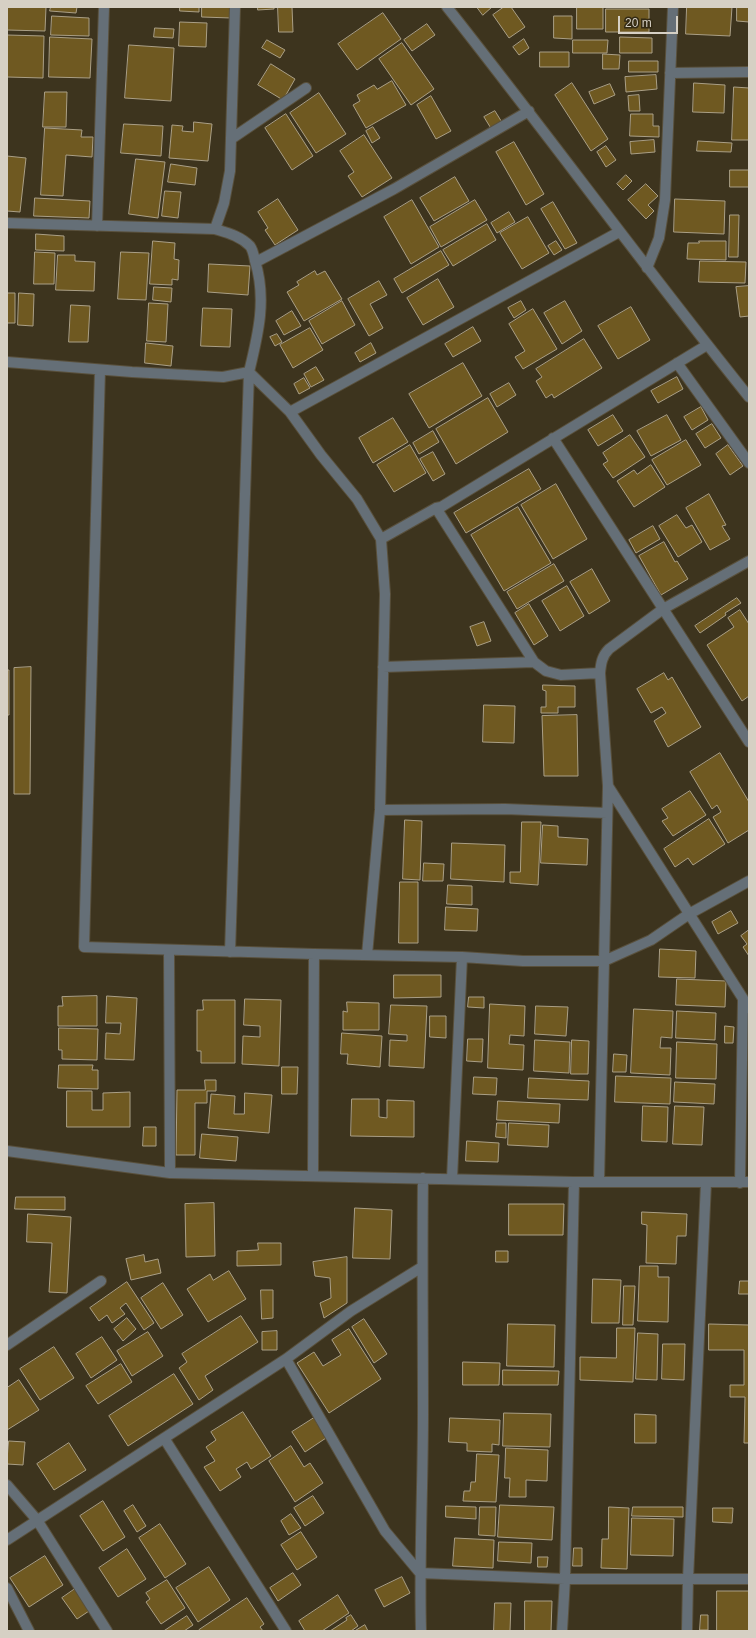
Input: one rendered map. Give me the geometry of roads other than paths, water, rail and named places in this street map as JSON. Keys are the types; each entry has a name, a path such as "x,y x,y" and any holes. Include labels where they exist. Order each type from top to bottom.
{"street":[{"path":"97,226 104,7"},
{"path":"215,229 224,203 229,177 235,7"},
{"path":"447,7 529,111 647,268 749,397"},
{"path":"647,268 659,238 664,207 673,7"},
{"path":"670,73 749,72"},
{"path":"231,139 306,88"},
{"path":"256,262 394,189 529,111"},
{"path":"7,223 215,229 238,237 251,248 256,262 260,279 260,324 249,372 230,952"},
{"path":"290,412 620,232"},
{"path":"381,539 441,506 707,345"},
{"path":"7,362 100,370 223,377 249,372"},
{"path":"678,363 749,463"},
{"path":"100,370 84,947 462,957 523,961 604,961 651,940 689,914 749,881"},
{"path":"249,372 290,412 321,455 357,499 381,539 385,594 380,810 367,955"},
{"path":"553,438 749,742"},
{"path":"436,508 534,662 546,671 562,675 600,673"},
{"path":"599,1182 608,786 600,673 604,654 663,609 749,561"},
{"path":"383,667 534,662"},
{"path":"7,1152 170,1173 574,1182 745,1182 746,1004 608,786"},
{"path":"380,810 504,809 607,813"},
{"path":"169,950 170,1173"},
{"path":"313,1176 314,954"},
{"path":"452,1179 462,957"},
{"path":"421,1631 420,1573 423,1415 423,1178"},
{"path":"562,1631 565,1578 574,1182"},
{"path":"687,1631 688,1579 706,1183"},
{"path":"7,1540 286,1359 351,1311 422,1267"},
{"path":"7,1345 102,1281"},
{"path":"286,1359 385,1531 420,1573 565,1578 749,1580"},
{"path":"164,1438 286,1631"},
{"path":"7,1485 37,1520 107,1631"},
{"path":"7,1588 29,1631"}]}
